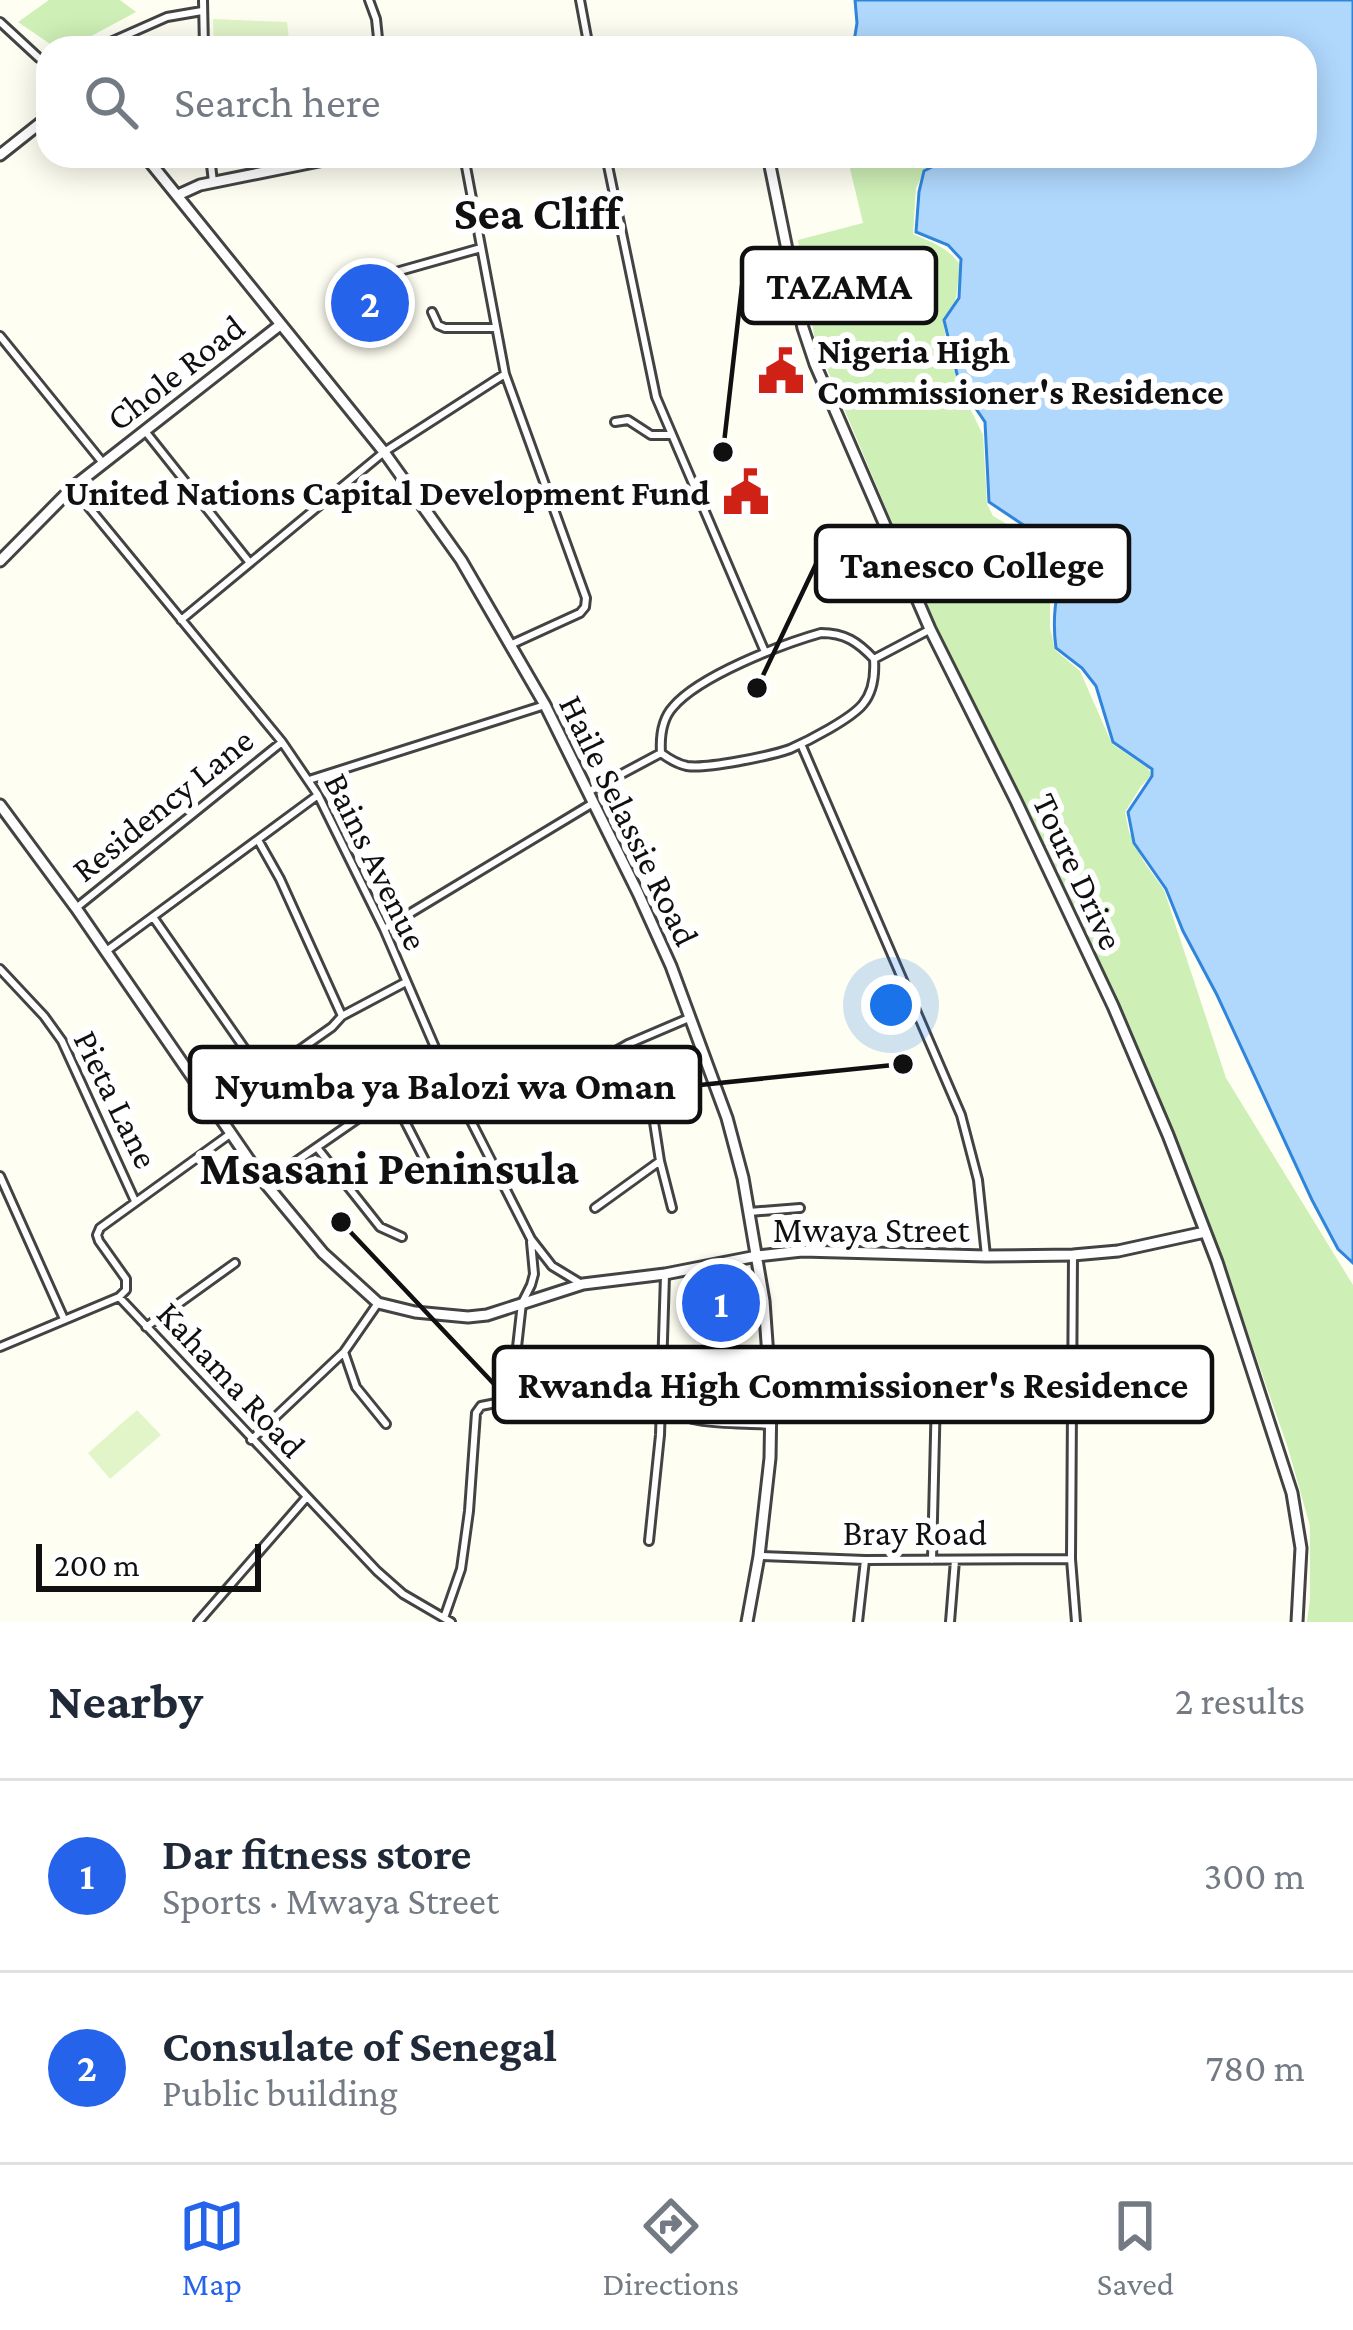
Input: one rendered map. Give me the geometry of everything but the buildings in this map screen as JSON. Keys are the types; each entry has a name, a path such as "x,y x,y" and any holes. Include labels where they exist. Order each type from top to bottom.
{"street":[{"path":"203,0 203,36"},
{"path":"369,0 378,36"},
{"path":"580,0 587,36"},
{"path":"124,36 167,17 202,11"},
{"path":"0,22 36,56"},
{"path":"0,155 36,126"},
{"name":"Haile Selassie Road","path":"155,168 384,452 461,560 545,706 663,947 727,1118 758,1256 771,1425 767,1492 747,1622"},
{"path":"211,168 213,182"},
{"path":"178,195 213,182 284,168"},
{"path":"466,168 505,374 586,602 580,614 510,645"},
{"path":"608,168 650,376 765,652"},
{"name":"Toure Drive","path":"770,168 802,328 815,364 930,629 1113,1006 1205,1232 1292,1493 1300,1548 1298,1622"},
{"path":"382,276 481,248"},
{"path":"432,312 445,328 496,328"},
{"name":"Chole Road","path":"0,561 73,487 280,325"},
{"path":"0,336 103,463"},
{"path":"181,620 384,452 505,374"},
{"path":"615,422 628,421 651,435 672,435"},
{"path":"145,431 250,562"},
{"name":"Bains Avenue","path":"73,487 309,779 384,929 443,1066 531,1239 552,1266 583,1284"},
{"path":"874,659 930,629"},
{"path":"662,753 669,710 683,697 765,652 821,633 836,633 850,638 874,659"},
{"path":"662,753 686,766 785,751 801,744 863,704 873,680 874,659"},
{"path":"309,779 545,706"},
{"name":"Residency Lane","path":"76,908 282,742"},
{"path":"801,744 961,1115 978,1180 986,1256"},
{"path":"384,929 662,753"},
{"path":"105,952 318,795"},
{"path":"0,805 265,1183 323,1253 378,1303 344,1352 251,1440"},
{"path":"258,840 342,1016"},
{"path":"153,917 263,1075"},
{"name":"Pieta Lane","path":"0,969 62,1041 135,1201"},
{"path":"214,1111 342,1016 406,982"},
{"path":"505,1107 689,1018"},
{"path":"628,1044 630,1069 654,1122 672,1208"},
{"path":"265,1183 392,1095 443,1066"},
{"path":"392,1095 437,1184"},
{"path":"0,1347 118,1297 125,1290 125,1280 99,1241 98,1231 230,1134"},
{"path":"318,1149 380,1227 402,1237"},
{"path":"595,1208 660,1161"},
{"path":"0,1176 64,1319"},
{"path":"749,1212 800,1208"},
{"name":"Mwaya Street","path":"378,1303 468,1317 583,1284 758,1256 802,1251 1073,1255 1118,1251 1205,1232"},
{"path":"448,1620 469,1511 476,1413 481,1406 512,1400 522,1303 534,1274 531,1239"},
{"path":"1073,1255 1071,1559 1076,1622"},
{"path":"146,1327 236,1263"},
{"path":"650,1541 660,1436 665,1274"},
{"name":"Kahama Road","path":"118,1297 376,1571 403,1594 448,1620"},
{"path":"344,1352 356,1387 386,1424"},
{"path":"932,1560 936,1394 943,1383 956,1377 1072,1378"},
{"path":"661,1404 684,1418 771,1425"},
{"path":"660,1436 684,1418"},
{"name":"Kahama Road","path":"199,1622 307,1498"},
{"name":"Bray Road","path":"759,1556 1071,1559"},
{"path":"950,1622 955,1559"},
{"path":"858,1622 865,1560"}],"green space":[{"path":"49,0 120,0 136,12 91,36 38,36 18,22"},
{"path":"213,19 287,22 289,36 214,36"},
{"path":"850,168 926,168 916,188 913,234 945,250 961,266 955,303 943,321 949,356 983,435 987,504 993,516 1043,549 1050,573 1055,650 1080,671 1112,744 1148,768 1151,776 1125,812 1129,832 1164,890 1226,1078 1353,1285 1353,1622 1307,1622 1310,1526 1288,1448 1213,1233 1100,965 937,629 815,340 798,240 863,223"},
{"path":"137,1410 161,1435 110,1479 88,1453"}],"water":[{"path":"855,0 1353,0 1353,1263 1338,1249 1312,1200 1166,889 1134,843 1128,812 1152,769 1113,742 1096,686 1056,648 1058,539 1049,531 1025,526 989,502 985,422 957,374 944,320 959,298 961,259 948,245 916,232 919,192 924,171 930,168 1317,168 1317,36 855,36"}],"place":[{"name":"Consulate of Senegal","path":"370,303"},
{"name":"Nigeria High Commissioner's Residence","path":"781,371"},
{"name":"TAZAMA","path":"723,452"},
{"name":"United Nations Capital Development Fund","path":"746,492"},
{"name":"Tanesco College","path":"757,688"},
{"name":"Nyumba ya Balozi wa Oman","path":"903,1064"},
{"name":"Rwanda High Commissioner's Residence","path":"341,1222"},
{"name":"Dar fitness store","path":"721,1303"}],"district":[{"name":"Sea Cliff","path":"537,212"},
{"name":"Msasani Peninsula","path":"389,1167"}]}
